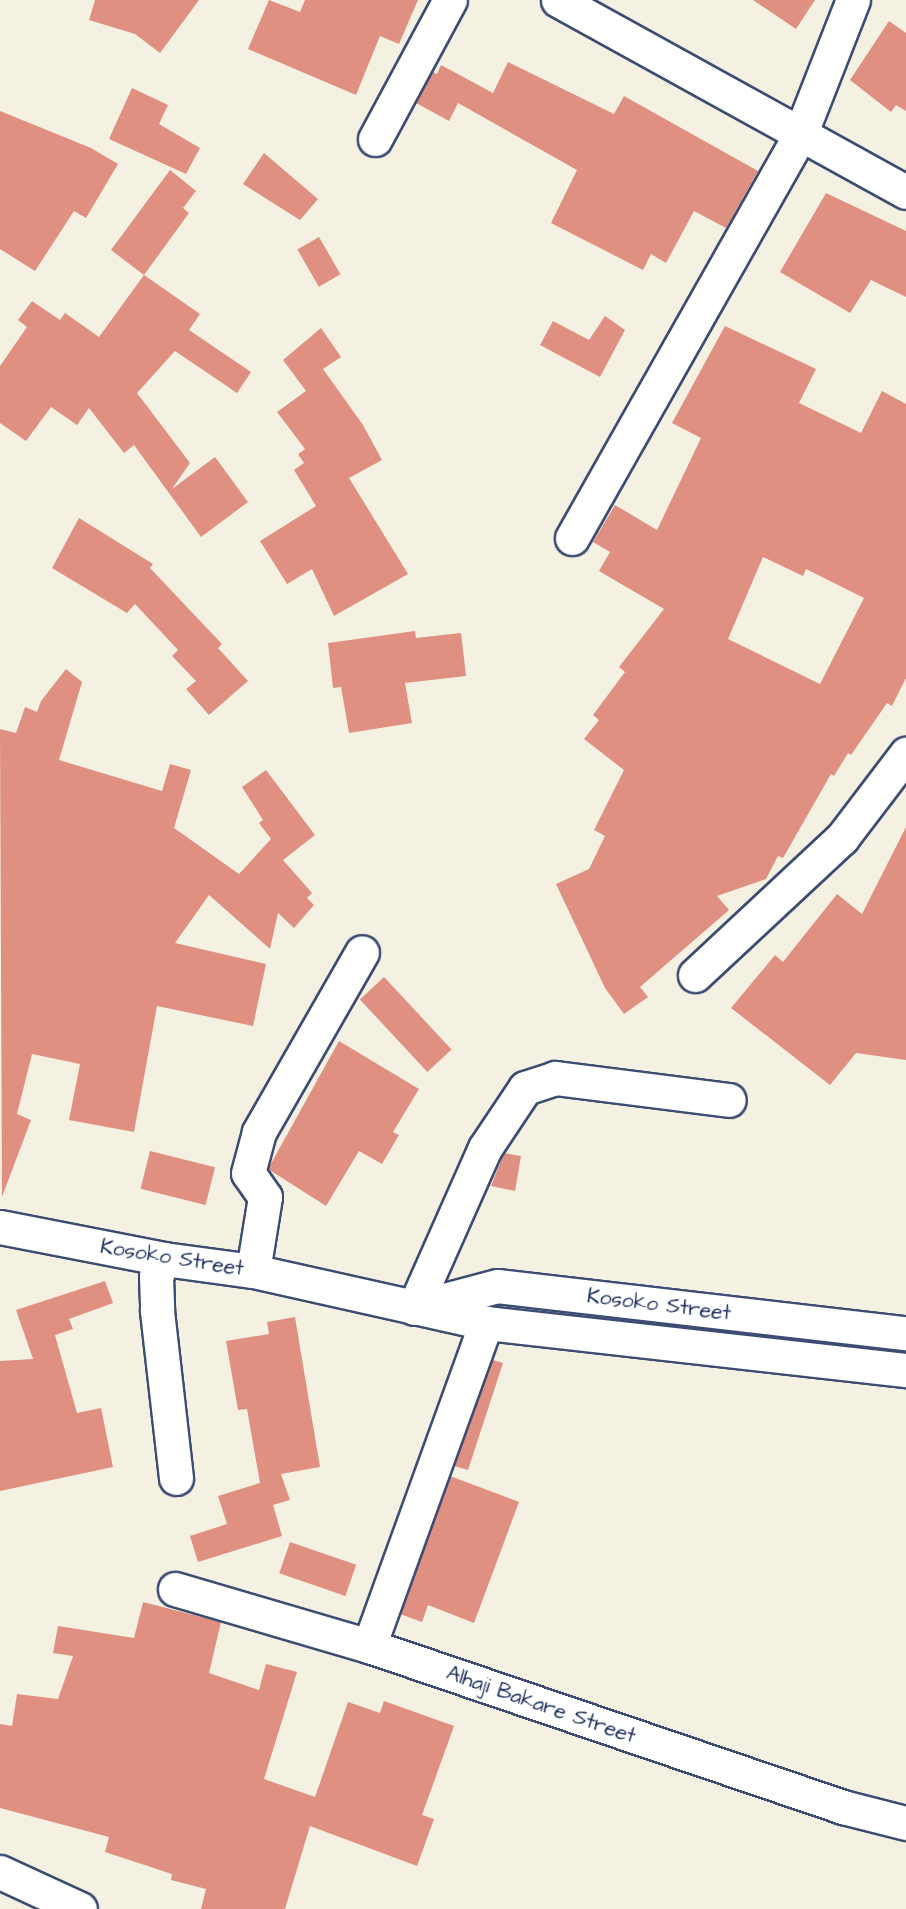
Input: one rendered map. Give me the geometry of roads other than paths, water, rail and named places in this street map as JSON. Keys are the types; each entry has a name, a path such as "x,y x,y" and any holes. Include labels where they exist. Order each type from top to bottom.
{"street":[{"path":"375,139 450,0"},
{"path":"558,0 906,192"},
{"path":"572,538 800,135 853,0"},
{"path":"695,975 842,838 906,754"},
{"path":"253,1271 265,1197 248,1173 259,1132 362,952"},
{"path":"414,1308 485,1148 525,1088 555,1078 729,1100"},
{"name":"Kosoko Street","path":"0,1227 164,1259 253,1271 486,1323 906,1370"},
{"path":"164,1259 156,1276 157,1311 177,1478"},
{"name":"Kosoko Street","path":"414,1308 497,1286 906,1333"},
{"path":"369,1647 486,1323"},
{"name":"Alhaji Bakare Street","path":"175,1589 369,1647 843,1807 906,1823"},
{"path":"0,1872 80,1909"}]}
